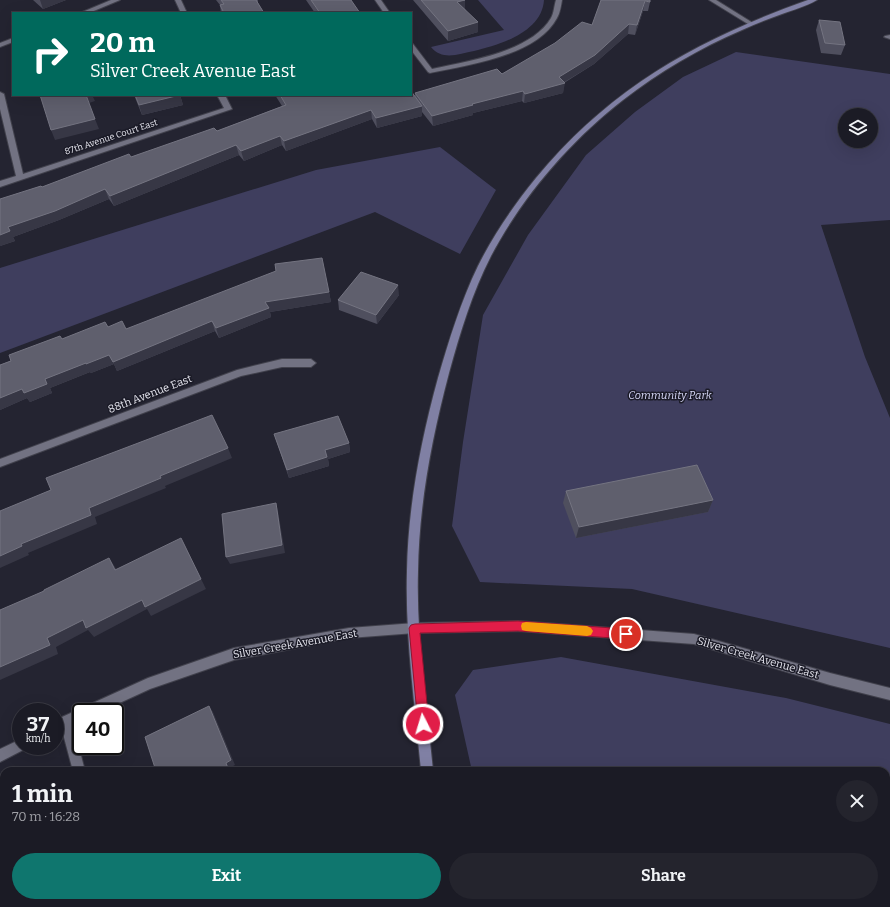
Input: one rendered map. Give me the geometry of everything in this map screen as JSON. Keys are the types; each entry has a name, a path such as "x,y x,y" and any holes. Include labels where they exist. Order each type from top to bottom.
{"street":[{"path":"86,12 117,0"},
{"path":"178,0 184,12"},
{"path":"378,0 386,12"},
{"path":"412,46 430,71 506,52 529,41 547,28 557,10 559,0"},
{"path":"712,0 750,23"},
{"path":"428,767 415,628 412,573 418,491 430,424 454,336 483,264 508,221 541,175 579,134 604,111 656,72 708,42 750,23 814,0"},
{"path":"0,45 12,40"},
{"path":"0,94 20,177"},
{"name":"87th Avenue Court East","path":"0,184 228,109 222,96"},
{"name":"88th Avenue East","path":"0,462 240,373 282,363 311,363"},
{"name":"Silver Creek Avenue East","path":"106,703 148,684 234,654 349,632 415,628 518,626 694,639 830,679 890,694"},
{"path":"64,734 77,767"},
{"path":"0,756 12,750"}],"green space":[{"path":"478,0 544,0 536,21 528,29 507,41 457,55 445,55 435,51 431,47 504,30"},
{"name":"Community Park","path":"736,52 890,74 890,220 821,225 865,357 890,418 890,648 632,589 480,582 452,526 463,442 483,315 528,235 586,155 635,112 683,77"},
{"path":"440,147 496,190 460,254 375,212 0,353 0,268 316,170"},
{"path":"561,657 786,698 890,724 890,767 471,767 455,695 473,670"}],"building":[{"path":"221,0 256,0 263,12 224,12 220,5 224,4"},
{"path":"311,0 351,0 359,12 319,12"},
{"path":"421,0 465,0 457,2 478,22 448,31"},
{"path":"601,0 650,0 650,2 645,1 637,25 629,24 595,55 559,77 565,83 525,94 523,91 432,116 415,93 497,69 502,74 555,43 582,22 592,25"},
{"path":"819,20 840,22 845,45 825,43"},
{"path":"412,92 422,106 376,118 371,110 284,141 280,136 241,151 236,145 110,196 105,189 55,211 8,227 10,231 0,235 0,199 41,186 42,187 129,154 131,157 214,128 217,131 286,105 281,96 412,96"},
{"path":"40,96 86,96 95,119 51,130"},
{"path":"135,96 176,96 139,105"},
{"path":"322,258 329,292 265,302 269,308 216,328 212,321 113,362 109,355 45,379 47,384 24,393 22,389 0,398 0,365 11,361 9,355 60,336 62,339 105,322 108,327 122,321 126,329 276,271 275,264"},
{"path":"361,272 398,285 376,315 338,300"},
{"path":"212,415 228,448 160,476 161,478 89,508 91,515 21,544 22,546 0,556 0,511 51,490 46,478"},
{"path":"338,416 349,443 325,450 327,457 287,470 274,434"},
{"path":"697,465 713,500 579,527 566,491"},
{"path":"276,503 282,545 226,557 222,514"},
{"path":"181,538 201,579 145,607 142,600 86,628 83,620 47,638 50,645 0,667 0,610 44,591 109,558 115,570"},
{"path":"209,706 231,760 226,763 228,767 155,767 145,737"}],"slow traffic":[{"path":"526,626 587,631"}],"route":[{"path":"423,724 415,628 518,626 626,634"}]}
